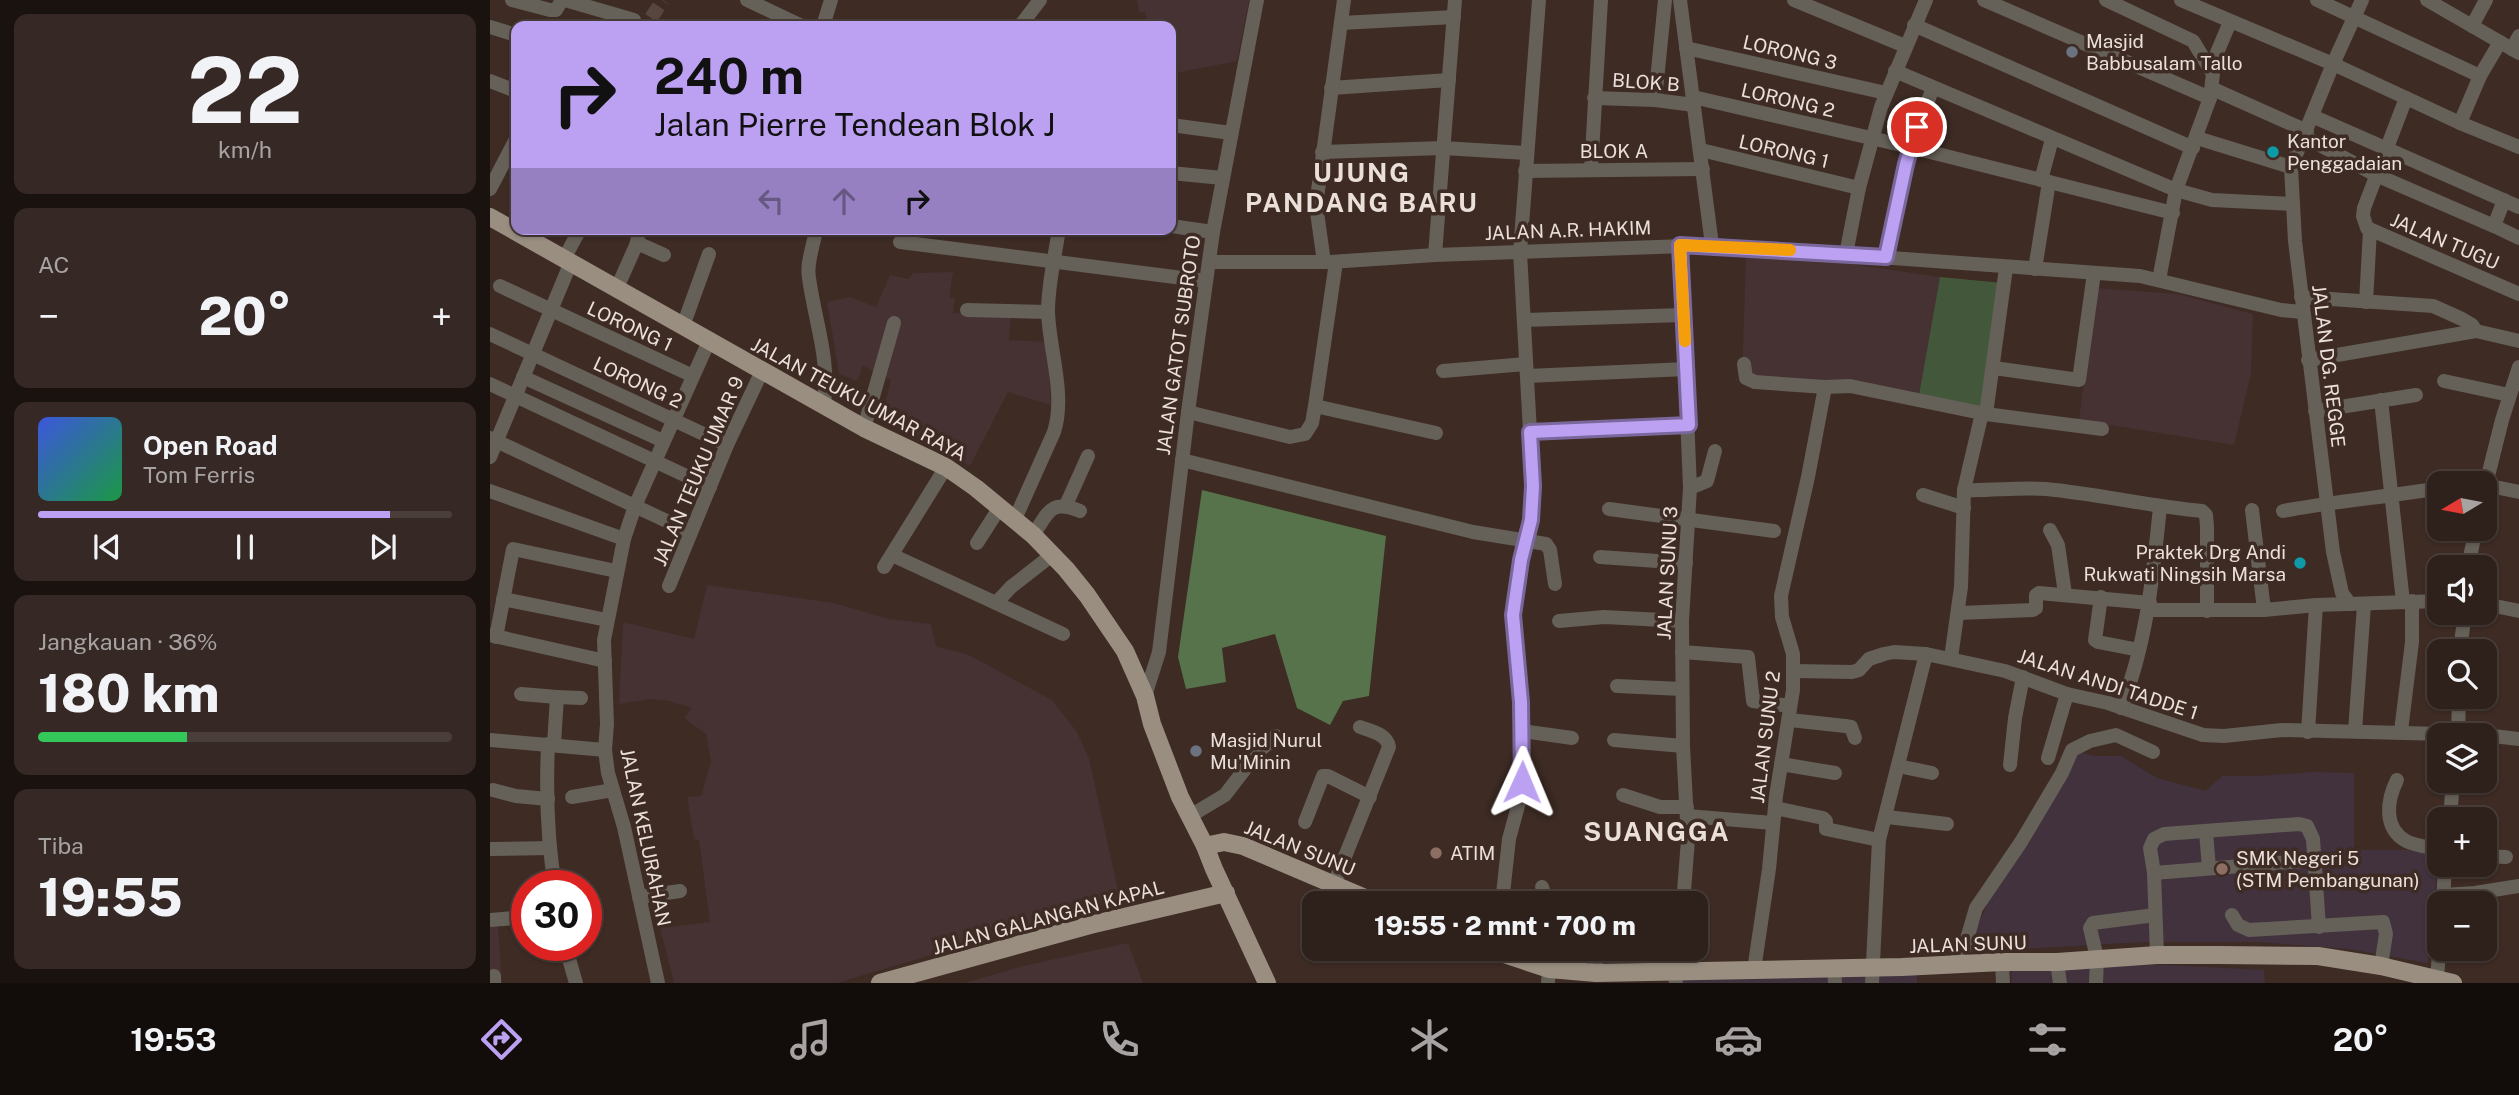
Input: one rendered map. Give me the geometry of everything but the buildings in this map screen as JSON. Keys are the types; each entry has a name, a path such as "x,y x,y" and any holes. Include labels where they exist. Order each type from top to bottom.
{"main road":[{"name":"JALAN TEUKU UMAR RAYA","path":"490,217 511,229"},
{"name":"JALAN TEUKU UMAR RAYA","path":"522,235 864,428 946,467 1033,535 1080,586 1125,651 1146,696 1152,724 1180,797 1267,983"},
{"name":"JALAN SUNU","path":"1207,851 1224,842 1243,846 1350,891"},
{"name":"JALAN GALANGAN KAPAL","path":"880,983 1223,886"},
{"name":"JALAN SUNU","path":"1519,961 1550,974 1675,978 1754,970 1834,976 1871,975 1954,964 2057,962 2157,955 2318,956 2381,966 2445,981"}],"street":[{"path":"512,0 550,10 556,9 563,0 634,20"},
{"path":"747,0 773,6 795,21"},
{"path":"825,21 831,0"},
{"path":"1027,21 1040,0"},
{"name":"JALAN GATOT SUBROTO","path":"1146,696 1160,652 1188,412 1213,232 1257,0"},
{"path":"1188,412 1297,438 1307,433 1315,406 1330,262 1315,205 1343,0"},
{"path":"1435,255 1455,0"},
{"path":"1503,891 1509,839 1520,802 1522,731 1513,615 1532,509 1520,252 1539,0"},
{"path":"1591,170 1601,0"},
{"path":"1655,100 1665,0"},
{"path":"1680,0 1712,245"},
{"path":"1794,0 1905,46"},
{"path":"1846,254 1859,188 1886,93 1925,0"},
{"path":"1984,0 2306,134 2376,175 2519,238"},
{"path":"2106,0 2193,41 2211,66 2214,76 2195,143 2176,190 2159,280"},
{"path":"2181,0 2206,5 2230,22 2333,64 2460,123 2519,147"},
{"path":"2317,0 2480,76"},
{"name":"JALAN DG. REGGE","path":"2357,604 2342,593 2338,579 2308,360 2292,204 2291,167 2362,0"},
{"path":"2472,26 2486,0"},
{"path":"2431,1 2472,26 2512,45 2480,76 2460,123"},
{"path":"1341,23 1454,17"},
{"path":"2211,66 2230,22"},
{"path":"1914,24 2195,143 2291,167"},
{"path":"490,27 511,33"},
{"name":"LORONG 3","path":"1686,48 1886,93"},
{"path":"1895,71 2176,190 2212,200 2292,204"},
{"path":"1331,88 1449,80"},
{"path":"490,81 511,89"},
{"path":"1886,257 1910,147 1933,88"},
{"name":"BLOK B","path":"1594,98 1694,101"},
{"name":"JALAN TUGU","path":"2406,98 2376,175 2364,212 2364,221 2370,230 2519,294"},
{"name":"LORONG 2","path":"1694,101 1910,147 2173,213"},
{"path":"2312,116 2519,207"},
{"path":"1176,126 1231,133"},
{"path":"2035,269 2052,139"},
{"path":"1322,152 1443,148 1526,153"},
{"path":"490,189 511,149"},
{"name":"LORONG 1","path":"1701,150 1859,188"},
{"name":"BLOK A","path":"1525,171 1703,169"},
{"path":"1176,173 1222,178"},
{"path":"2494,226 2504,200"},
{"path":"1176,227 1213,232"},
{"path":"2366,302 2370,230"},
{"path":"490,457 493,439 551,310 578,235"},
{"path":"815,235 808,275 824,348 824,404"},
{"path":"1015,519 1054,432 1057,419 1057,393 1048,312 1058,235"},
{"path":"617,288 635,236 664,255"},
{"path":"900,242 1206,281"},
{"name":"JALAN SUNU 3","path":"1680,245 1690,488 1682,621 1683,746 1687,812 1684,891"},
{"name":"JALAN A.R. HAKIM","path":"1209,262 1330,262 1435,255 1712,245 2159,280 2281,310 2302,304 2366,302 2435,307 2462,318 2472,324 2476,331"},
{"path":"682,326 709,254"},
{"path":"1951,658 1959,612 1964,490 1994,368 2006,268"},
{"path":"1994,368 2080,380 2094,273"},
{"name":"LORONG 1","path":"500,286 693,376"},
{"path":"967,310 1048,312"},
{"path":"1524,320 1683,315"},
{"path":"864,428 894,323"},
{"path":"2308,360 2476,331 2519,341"},
{"name":"LORONG 2","path":"490,334 727,445"},
{"name":"JALAN KELURAHAN","path":"658,983 605,750 604,640 616,571 635,506 709,341"},
{"path":"1744,364 1749,380 1825,387 1850,386 1984,414 2102,429"},
{"path":"2489,471 2519,367"},
{"path":"1443,371 1687,369"},
{"name":"JALAN TEUKU UMAR 9","path":"669,586 727,445 762,371"},
{"path":"523,377 663,441"},
{"path":"2444,381 2509,395"},
{"path":"490,384 710,487"},
{"name":"JALAN SUNU 2","path":"1754,970 1794,671 1793,654 1782,617 1782,596 1825,387"},
{"path":"2315,411 2416,396"},
{"path":"2381,400 2412,642 2401,731"},
{"path":"1315,406 1436,433"},
{"path":"1530,432 1689,425"},
{"path":"493,439 690,532"},
{"path":"1690,488 1707,481 1715,451"},
{"path":"1033,535 1050,510 1058,506 1073,508 1088,456"},
{"path":"1182,460 1379,510 1548,545 1556,584"},
{"path":"946,467 888,561 996,603 1063,634"},
{"path":"2497,488 2519,492"},
{"path":"1964,490 2050,490 2202,511 2206,515 2207,611"},
{"path":"2283,511 2327,502 2393,497 2427,490"},
{"path":"490,491 624,539"},
{"path":"1923,495 1964,508"},
{"path":"977,543 1000,507"},
{"path":"2121,708 2150,606 2160,507"},
{"path":"1609,509 1774,531"},
{"path":"2252,510 2264,610"},
{"path":"2050,530 2058,545 2065,594"},
{"path":"605,661 493,636 498,600 514,549 616,571"},
{"path":"996,603 1052,555"},
{"path":"1600,557 1686,564"},
{"path":"1959,612 2033,610 2037,593 2101,597 2150,606 2207,611 2427,601"},
{"path":"2101,597 2095,640 2139,650"},
{"path":"498,600 607,620"},
{"path":"2355,731 2357,604"},
{"path":"2308,732 2316,605"},
{"path":"2497,606 2519,611"},
{"path":"1559,621 1604,617 1682,621"},
{"path":"1682,652 1748,657 1753,701 1790,713 1851,727 1855,738"},
{"name":"JALAN ANDI TADDE 1","path":"1794,671 1852,672 1859,670 1869,659 1884,654 1926,654 2023,677 2067,694 2121,708 2203,735 2224,736 2270,730 2427,732"},
{"path":"1871,975 1879,840 1887,817 1926,654"},
{"path":"2010,765 2023,677"},
{"path":"1617,686 1682,689"},
{"path":"521,694 581,698"},
{"path":"2048,758 2067,694"},
{"path":"553,870 548,799 557,697"},
{"path":"1334,884 1389,743 1382,736 1360,727"},
{"path":"1522,731 1572,738"},
{"path":"1954,964 1964,949 1976,908 2021,842 2062,773 2072,750 2090,741 2116,735 2153,752"},
{"path":"1190,816 1226,795 1258,752 1276,736"},
{"name":"JALAN ANDI TADDE 1","path":"2497,736 2519,739"},
{"path":"490,740 605,750"},
{"path":"1614,740 1683,746"},
{"path":"1780,764 1835,773"},
{"path":"1898,766 1932,773"},
{"path":"1305,822 1323,776 1370,797"},
{"path":"2397,780 2389,804 2389,819 2395,832 2405,840 2427,846"},
{"path":"493,790 516,796 548,799"},
{"path":"572,797 613,790"},
{"path":"1623,795 1687,812 1823,818 1826,821 1826,829 1879,840"},
{"path":"1887,817 1947,824"},
{"path":"2157,955 2154,873 2150,848 2154,839 2164,834 2299,824 2307,826 2314,839 2319,927"},
{"path":"2206,832 2209,868"},
{"path":"490,849 550,848"},
{"path":"2497,857 2506,857"},
{"path":"2154,873 2315,860"},
{"path":"2488,891 2519,886"},
{"path":"1542,887 1543,891"},
{"path":"639,897 680,891"},
{"path":"2096,983 2097,958 2090,928 2093,923 2155,915"},
{"path":"2232,915 2238,925 2249,930 2383,922 2386,934 2381,966"},
{"path":"490,920 511,918"},
{"path":"570,961 576,983"},
{"path":"2442,961 2445,981"},
{"path":"2003,962 2003,983"},
{"path":"2057,962 2060,983"}],"shaded area":[{"path":"1137,0 1249,0 1237,61 1176,73 1176,21 1147,21 1145,12 1139,12"},
{"path":"1746,254 1831,261 1940,277 1917,406 1798,379 1742,377"},
{"path":"953,272 949,298 955,298 953,313 1011,316 1009,340 1047,342 1051,405 1008,392 970,466 881,420 891,380 863,366 857,381 839,374 827,302 850,297 876,307 890,275 909,279 913,273"},
{"path":"2096,288 2178,294 2253,314 2251,374 2234,445 2079,420"},
{"path":"707,585 834,603 889,619 931,624 936,646 969,655 1052,700 1077,732 1089,758 1120,899 837,983 674,983 660,928 710,922 699,840 694,839 687,797 701,796 711,761 706,734 684,718 692,708 650,699 619,704 623,622 694,639"},
{"name":"SMK Negeri 5 (STM Pembangunan)","path":"2079,752 2094,756 2121,756 2157,778 2206,791 2222,776 2354,773 2354,850 2427,850 2427,877 2436,877 2435,891 2427,891 2428,963 2349,949 2258,942 2145,942 1967,952 1994,888"},
{"path":"490,925 498,925 502,983 490,983"},
{"path":"1128,943 1143,983 964,983 1023,966"},
{"path":"2166,965 2264,970 2265,983 2011,983 2012,967"},
{"path":"1917,974 1917,983 1682,983 1681,977"}],"green space":[{"path":"1940,277 2003,283 1983,419 1917,406"},
{"path":"1202,490 1386,536 1369,696 1343,701 1330,725 1297,708 1275,634 1222,648 1226,682 1186,689 1178,657"}],"tunnel":[{"path":"651,18 663,0"}],"slow traffic":[{"path":"1685,341 1680,245 1790,250"}],"place":[{"name":"Masjid Babbusalam Tallo","path":"2072,52"},
{"name":"Kantor Penggadaian","path":"2273,152"},
{"name":"Praktek Drg Andi Rukwati Ningsih Marsa","path":"2300,563"},
{"name":"Masjid Nurul Mu'Minin","path":"1196,751"},
{"name":"ATIM","path":"1436,853"},
{"name":"SMK Negeri 5 (STM Pembangunan)","path":"2222,869"}],"district":[{"name":"UJUNG PANDANG BARU","path":"1362,187"},
{"name":"SUANGGA","path":"1657,831"}],"route":[{"path":"1522,782 1521,702 1513,615 1521,560 1531,520 1533,486 1530,432 1689,425 1680,245 1886,257 1910,147 1917,127"}]}
